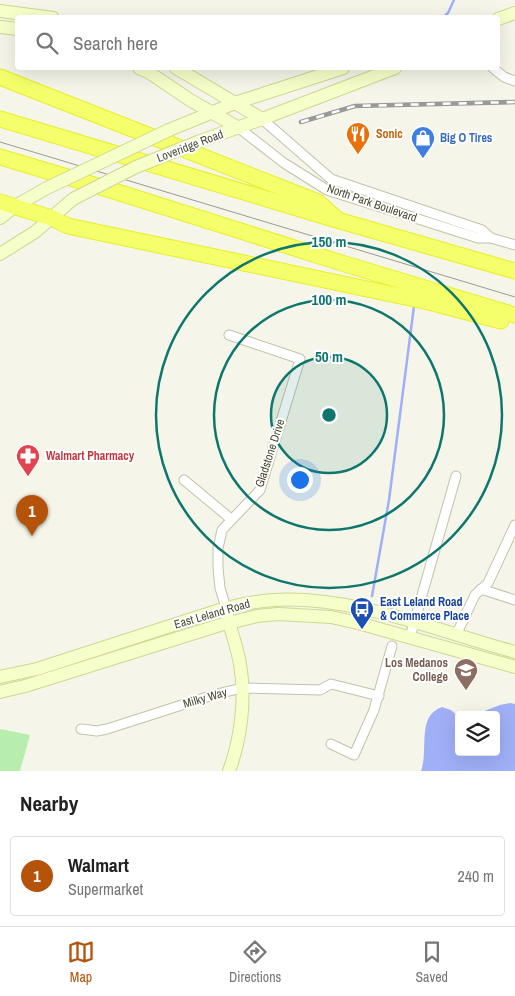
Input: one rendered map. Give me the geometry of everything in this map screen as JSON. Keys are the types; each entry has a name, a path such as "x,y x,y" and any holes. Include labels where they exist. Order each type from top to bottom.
{"highway":[{"path":"0,77 318,202 337,220"},
{"path":"0,119 515,271"},
{"path":"0,157 515,315"},
{"path":"7,204 52,218 68,226 429,302 515,325"}],"main road":[{"path":"0,11 30,15"},
{"path":"500,18 515,12"},
{"path":"0,28 15,29"},
{"path":"143,70 239,128"},
{"path":"179,70 262,120"},
{"name":"Loveridge Road","path":"0,218 7,204 48,188 169,130 212,112 337,70"},
{"name":"Loveridge Road","path":"0,254 36,232 73,199 136,167 390,70"},
{"name":"East Leland Road","path":"0,678 226,608 251,602 275,600 302,600 348,606 414,622 515,652"},
{"name":"Gladstone Drive","path":"226,608 240,664 242,688 238,736 235,755 229,771"},
{"name":"East Leland Road","path":"0,692 229,623 271,615 331,617 515,667"}],"street":[{"path":"495,70 504,77 515,81"},
{"name":"North Park Boulevard","path":"262,120 331,179 482,230 491,238"},
{"name":"North Park Boulevard","path":"239,128 284,163 327,190 478,238 491,238 515,245"},
{"name":"Gladstone Drive","path":"226,608 220,588 218,548 222,530 260,490 300,359 229,335"},
{"path":"410,637 456,476"},
{"path":"184,480 231,519"},
{"path":"456,636 475,595 488,583 515,525"},
{"path":"481,590 515,600"},
{"path":"331,744 354,755 379,696 392,646"},
{"name":"Milky Way","path":"80,729 97,731 107,729 213,695 242,688 320,690 331,684 379,696"}],"green space":[{"path":"0,729 30,735 20,771 0,771"}],"water":[{"path":"515,704 515,771 421,771 426,726 434,711 442,707 455,714 455,756 500,756 500,711 484,711 500,705"}],"waterway":[{"path":"446,15 454,0"},
{"path":"372,596 389,500 414,306"}],"tram line":[{"path":"0,142 515,297"}],"railway":[{"path":"301,122 355,106 515,102"}],"place":[{"name":"Sonic","path":"358,155"},
{"name":"Big O Tires","path":"423,159"},
{"name":"Walmart Pharmacy","path":"28,477"},
{"name":"Walmart","path":"32,536"},
{"name":"East Leland Road & Commerce Place","path":"362,630"},
{"name":"Los Medanos College","path":"466,691"}]}
